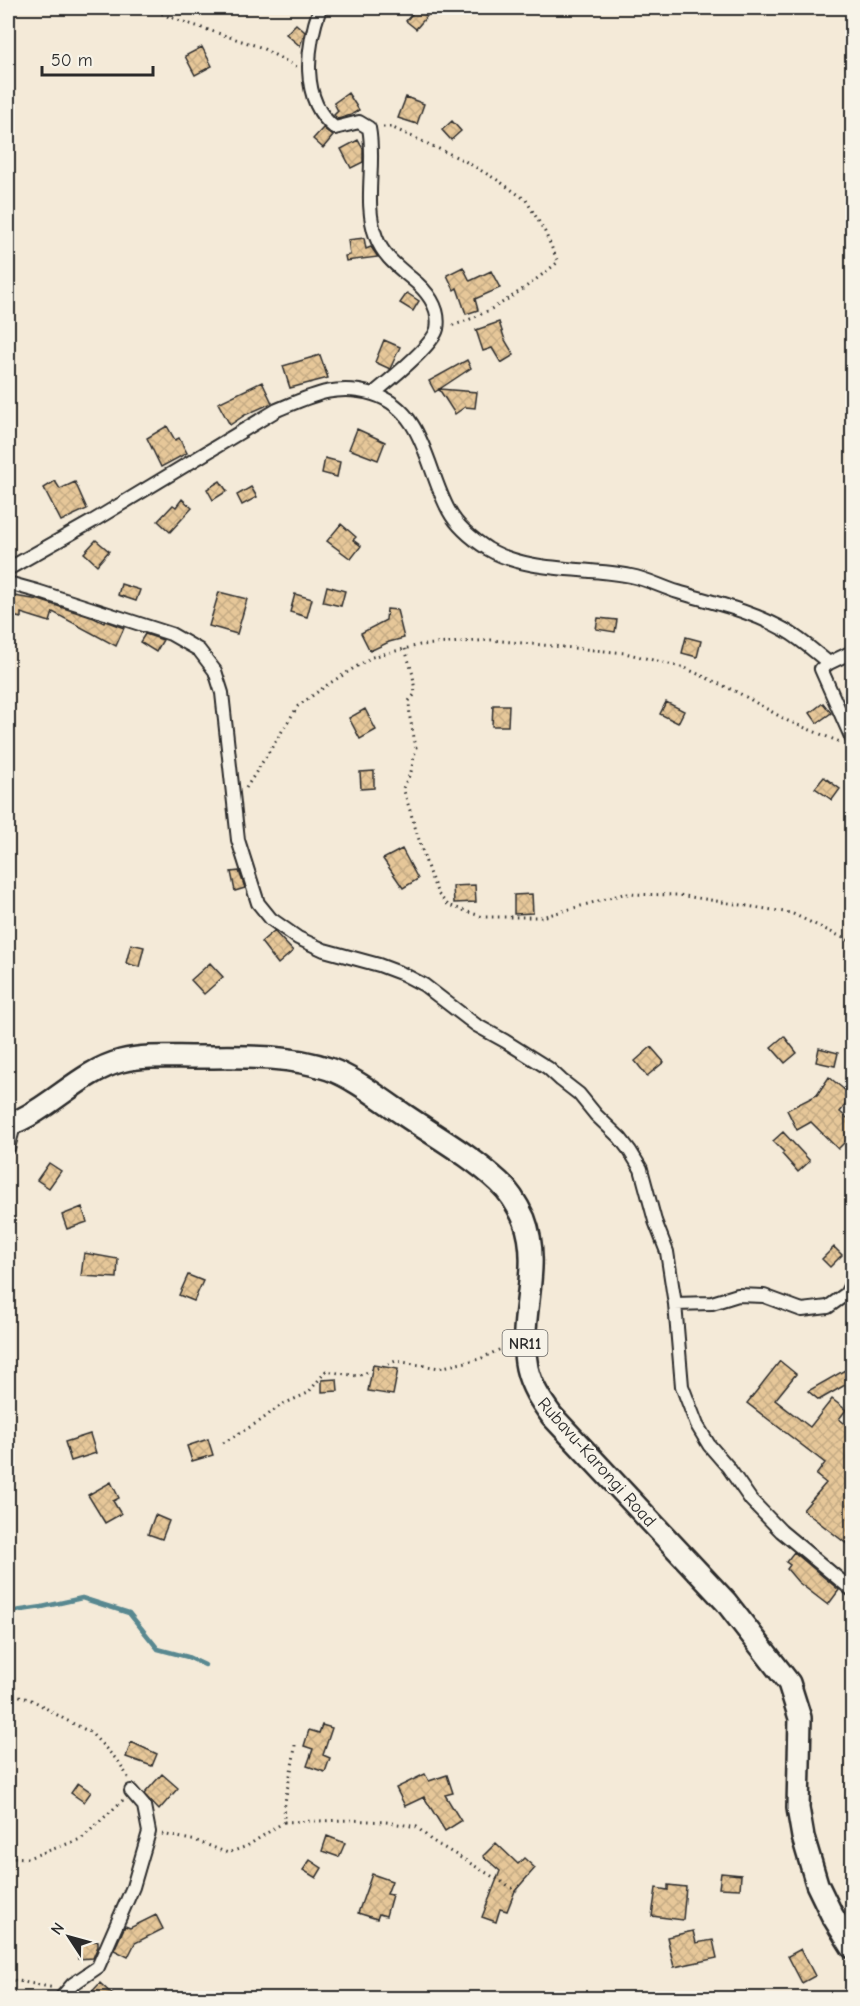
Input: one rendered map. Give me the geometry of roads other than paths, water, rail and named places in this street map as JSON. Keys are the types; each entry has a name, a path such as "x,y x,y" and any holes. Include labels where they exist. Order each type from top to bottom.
{"highway":[{"name":"Rubavu-Karongi Road","path":"11,1124 58,1098 98,1069 122,1061 146,1057 273,1057 330,1069 450,1144 499,1182 513,1198 530,1238 531,1268 525,1338 527,1369 537,1395 552,1416 593,1457 629,1499 726,1602 789,1683 800,1718 798,1808 803,1837 817,1884 832,1915 852,1947"}],"street":[{"path":"320,8 312,28 308,75 318,109 329,124 335,128 359,122 369,128 373,145 370,183 376,238 390,261 428,294 436,312 436,330 429,343 373,394"},
{"path":"8,569 277,411 306,398 338,389 363,391 383,398 400,408 413,423 450,513 467,533 489,550 519,561 631,576 723,604 786,631 829,663"},
{"path":"8,583 162,631 199,650 215,671 222,693 238,840 258,903 271,919 298,938 324,950 379,965 424,985 476,1025 548,1068 579,1094 596,1115 620,1138 640,1169 655,1221 667,1252 675,1304 682,1386 697,1425 709,1445 751,1500 780,1531 804,1548 852,1590"},
{"path":"849,741 821,669 852,652"},
{"path":"8,1148 11,1124"},
{"path":"675,1304 712,1303 738,1295 764,1296 802,1310 828,1307 846,1294 852,1282"},
{"path":"65,1994 73,1984 98,1967 133,1887 148,1832 144,1806 131,1791"}],"waterway":[{"path":"8,1612 82,1598 129,1613 158,1649 188,1657 205,1665"}]}
